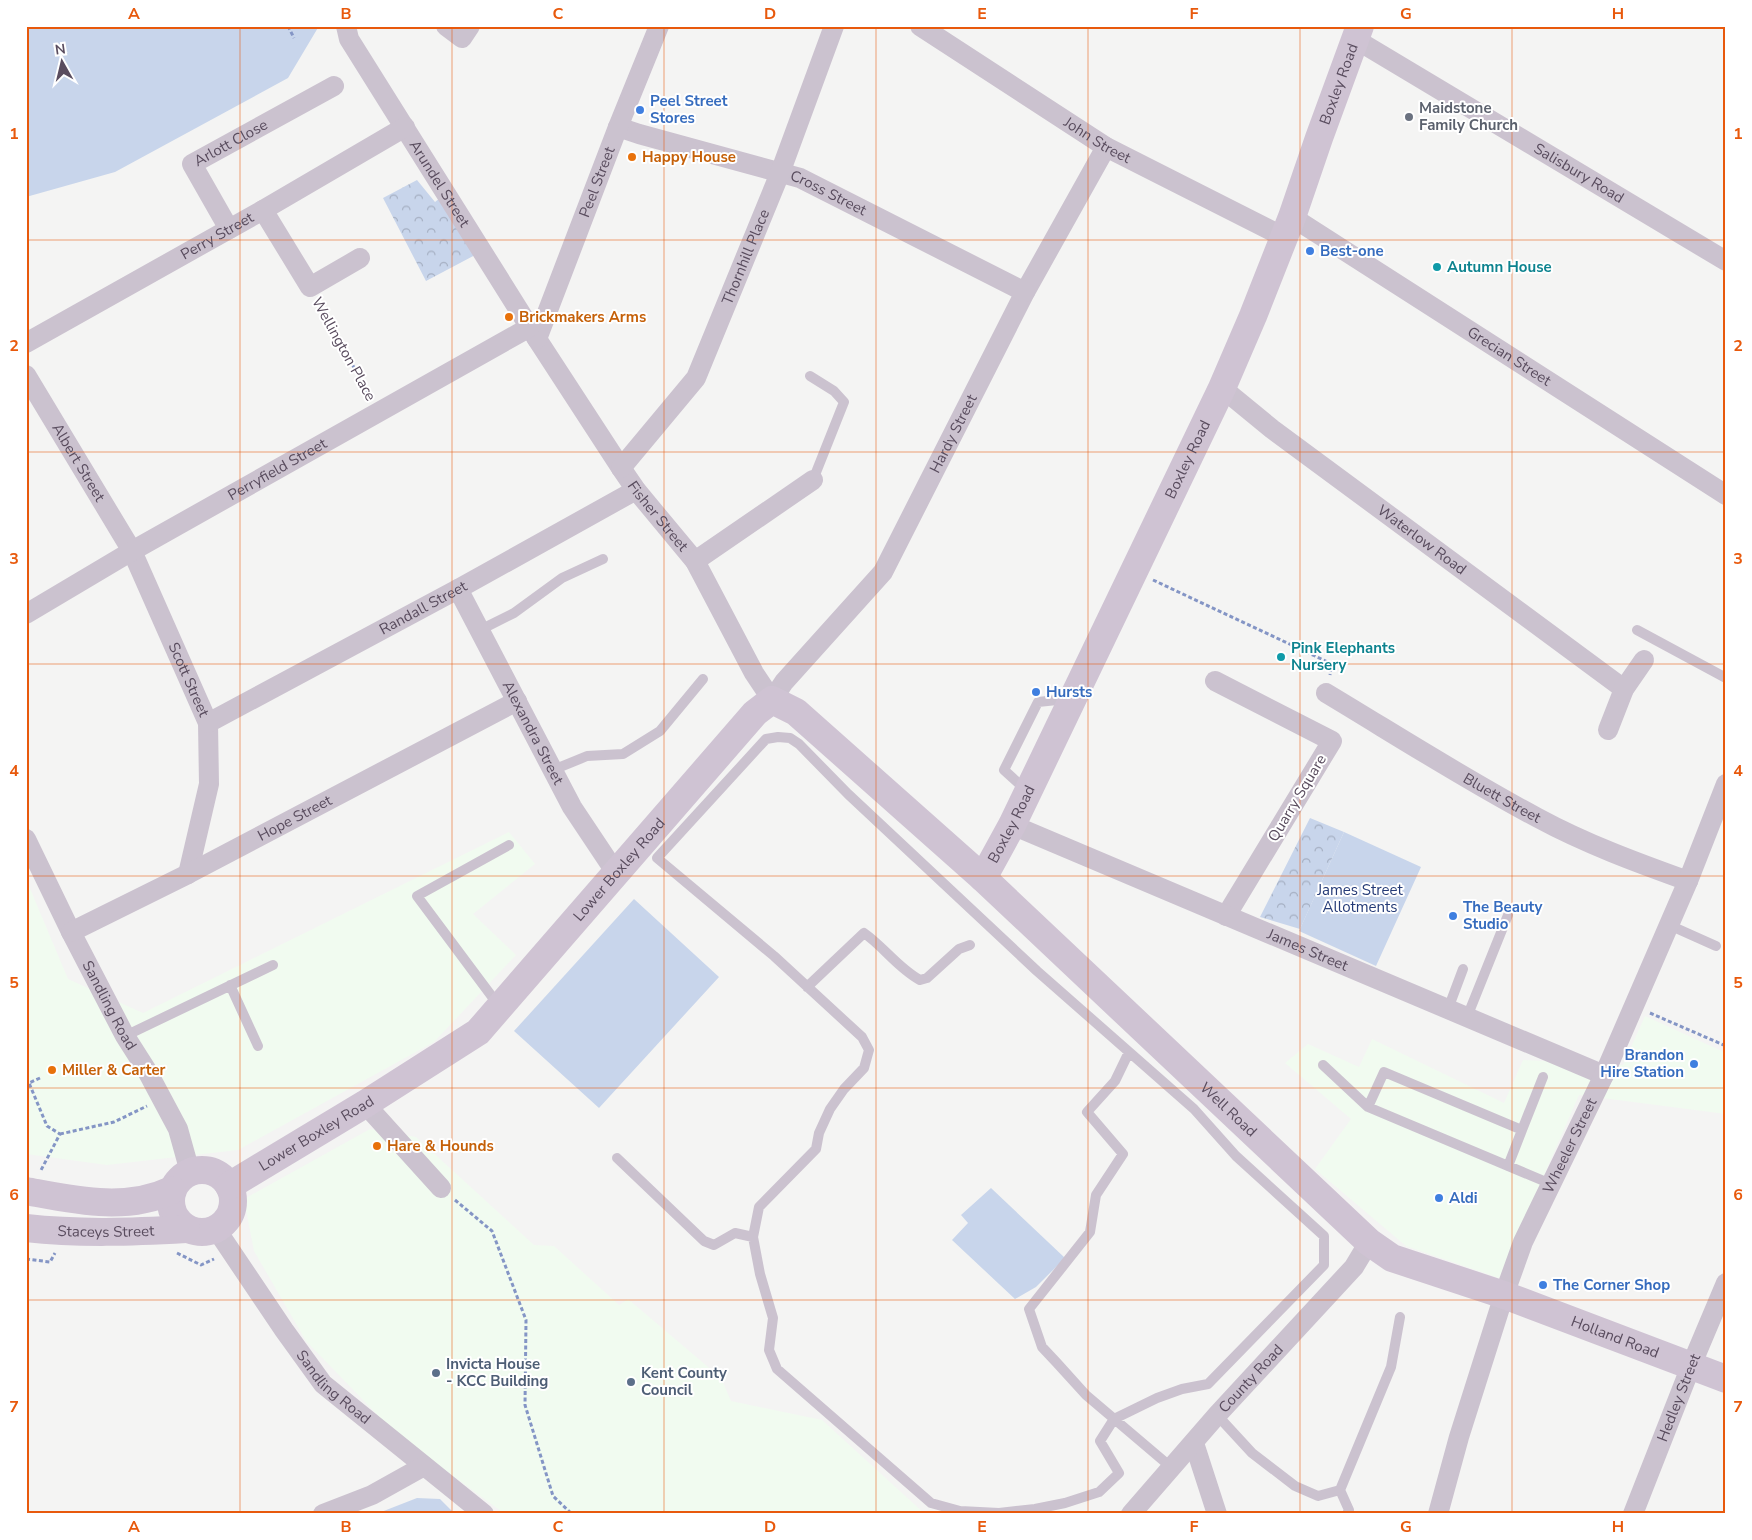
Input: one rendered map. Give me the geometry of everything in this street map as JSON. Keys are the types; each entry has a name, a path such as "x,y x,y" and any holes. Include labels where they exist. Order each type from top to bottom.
{"main road":[{"name":"Boxley Road","path":"982,878 1012,825 1222,388 1288,227 1358,33"},
{"name":"Lower Boxley Road","path":"229,1186 365,1104 478,1032 756,713 772,700"},
{"path":"772,700 796,712 982,878"},
{"name":"Well Road","path":"982,878 1369,1242 1392,1258 1504,1295"},
{"path":"199,1170 217,1173 224,1179 233,1195 230,1215 224,1223 216,1229 206,1232 186,1229 177,1221 170,1201 181,1181 199,1170"},
{"name":"Staceys Street","path":"31,1185 83,1202 131,1202 152,1198 181,1181"},
{"name":"Staceys Street","path":"26,1228 136,1232 186,1229"},
{"name":"Holland Road","path":"1504,1295 1726,1379"}],"street":[{"name":"Arundel Street","path":"346,26 349,39 534,333"},
{"path":"446,26 462,38 470,26"},
{"name":"Peel Street","path":"534,333 659,26"},
{"name":"Thornhill Place","path":"621,468 696,378 780,173 834,26"},
{"name":"John Street","path":"920,26 1106,147 1288,227"},
{"name":"Salisbury Road","path":"1358,33 1726,261"},
{"name":"Arlott Close","path":"229,229 192,164 334,86"},
{"name":"Perry Street","path":"26,343 263,210 405,127"},
{"name":"Cross Street","path":"618,127 800,178 1025,292"},
{"name":"Hardy Street","path":"772,700 784,682 883,572 1025,292 1106,147"},
{"name":"Wellington Place","path":"263,210 310,287 360,258"},
{"name":"Grecian Street","path":"1288,227 1726,496"},
{"name":"Perryfield Street","path":"26,614 132,551 379,411 534,333"},
{"name":"Fisher Street","path":"534,333 636,490 695,561 754,673 772,700"},
{"name":"Albert Street","path":"26,375 132,551"},
{"name":"Waterlow Road","path":"1222,388 1272,429 1624,689"},
{"path":"695,561 813,480"},
{"name":"Randall Street","path":"208,723 458,589 636,490"},
{"name":"Scott Street","path":"132,551 208,723 209,784 188,874"},
{"name":"Alexandra Street","path":"458,589 572,807 616,873"},
{"path":"1608,730 1624,689 1644,660"},
{"name":"Quarry Square","path":"1215,681 1332,741 1226,916"},
{"name":"Bluett Street","path":"1326,693 1474,782 1540,819 1622,857 1688,882"},
{"name":"Hope Street","path":"71,932 188,874 517,701"},
{"name":"Wheeler Street","path":"1438,1514 1460,1437 1522,1242 1604,1075 1688,882 1726,784"},
{"name":"James Street","path":"1012,825 1604,1075"},
{"name":"Sandling Road","path":"26,839 71,932 125,1036 146,1068 178,1129 181,1181"},
{"path":"365,1104 442,1188"},
{"name":"Sandling Road","path":"216,1229 323,1384 484,1514"},
{"name":"County Road","path":"1131,1514 1217,1415 1354,1267 1369,1242"},
{"name":"Hedley Street","path":"1633,1514 1726,1283"},
{"path":"1194,1443 1217,1514"},
{"path":"323,1514 372,1495 424,1466"}],"lane":[{"path":"810,376 834,391 844,402 813,480"},
{"path":"480,630 514,613 562,578 603,559"},
{"path":"1638,630 1726,678"},
{"path":"553,770 587,756 623,754 660,731 703,679"},
{"path":"790,738 799,744 848,794 1031,965 1129,1052 1194,1109 1236,1156 1324,1236 1324,1266 1208,1384 1182,1389 1157,1398 1114,1419 1100,1441 1119,1473 1099,1492 1035,1509 999,1513 960,1511 931,1503 777,1369 769,1350 773,1318 760,1274 753,1237 759,1208 816,1149 819,1133 830,1109 844,1089 864,1068 869,1050 862,1037 774,956 657,858 766,739 790,738"},
{"path":"500,1007 418,896 509,845"},
{"path":"1466,1017 1508,915"},
{"path":"1669,925 1716,946"},
{"path":"807,987 864,933 907,972 920,980 927,978 959,949 970,945"},
{"path":"125,1036 273,965"},
{"path":"1448,1009 1463,969"},
{"path":"230,985 258,1046"},
{"path":"1129,1052 1115,1081 1088,1112 1123,1154 1096,1195 1090,1232 1029,1309 1042,1347 1086,1395 1172,1468"},
{"path":"1323,1065 1368,1107 1551,1184"},
{"path":"1368,1107 1384,1072 1522,1130"},
{"path":"1508,1166 1542,1077"},
{"path":"616,1158 704,1241 714,1244 735,1233 753,1237"},
{"path":"1347,1514 1348,1510 1340,1490 1391,1367 1400,1317"},
{"path":"1217,1415 1252,1453 1295,1486 1318,1496 1340,1490"}],"path":[{"path":"288,26 294,38"},
{"name":"Wellington Place","path":"310,287 379,411"},
{"path":"1134,572 1332,664 1326,693"},
{"path":"1634,1006 1726,1046"},
{"path":"26,1078 47,1126 60,1134 114,1122 162,1098"},
{"path":"29,1083 40,1078"},
{"path":"31,1185 60,1134"},
{"path":"442,1188 492,1231 526,1320 525,1405 553,1496 572,1514"}],"shaded area":[{"path":"509,832 535,864 473,914 516,955 434,1042 238,1150 107,1165 26,1154 26,879 68,979 143,1013"},
{"path":"1645,1016 1726,1053 1726,1114 1579,1095 1499,1278 1406,1246 1315,1169 1351,1119 1285,1063 1308,1044 1359,1067 1372,1039 1504,1103 1523,1060 1623,1065"},
{"path":"370,1129 416,1137 534,1245 554,1246 619,1305 628,1299 721,1378 731,1401 822,1420 925,1514 505,1514 396,1434 306,1341 254,1251 244,1199"}],"green space":[{"path":"26,26 319,26 288,78 115,172 26,197"},
{"path":"417,180 435,202 440,198 477,254 426,281 383,198"},
{"path":"1310,818 1344,832 1300,929 1260,917"},
{"name":"James Street Allotments","path":"1344,832 1421,867 1376,966 1299,931"},
{"path":"634,899 719,977 599,1108 514,1031"},
{"path":"991,1188 1065,1258 1036,1287 1015,1299 952,1240 968,1223 961,1215"},
{"path":"417,1498 440,1499 455,1514 426,1514 424,1512 418,1514 376,1514"}],"place":[{"name":"Peel Street Stores","path":"640,110"},
{"name":"Maidstone Family Church","path":"1409,117"},
{"name":"Happy House","path":"632,157"},
{"name":"Best-one","path":"1310,251"},
{"name":"Autumn House","path":"1437,267"},
{"name":"Brickmakers Arms","path":"509,317"},
{"name":"Pink Elephants Nursery","path":"1281,657"},
{"name":"Hursts","path":"1036,692"},
{"name":"The Beauty Studio","path":"1453,916"},
{"name":"Brandon Hire Station","path":"1694,1064"},
{"name":"Miller & Carter","path":"52,1070"},
{"name":"Hare & Hounds","path":"377,1146"},
{"name":"Aldi","path":"1439,1198"},
{"name":"The Corner Shop","path":"1543,1285"},
{"name":"Invicta House - KCC Building","path":"436,1373"},
{"name":"Kent County Council","path":"631,1382"}]}
